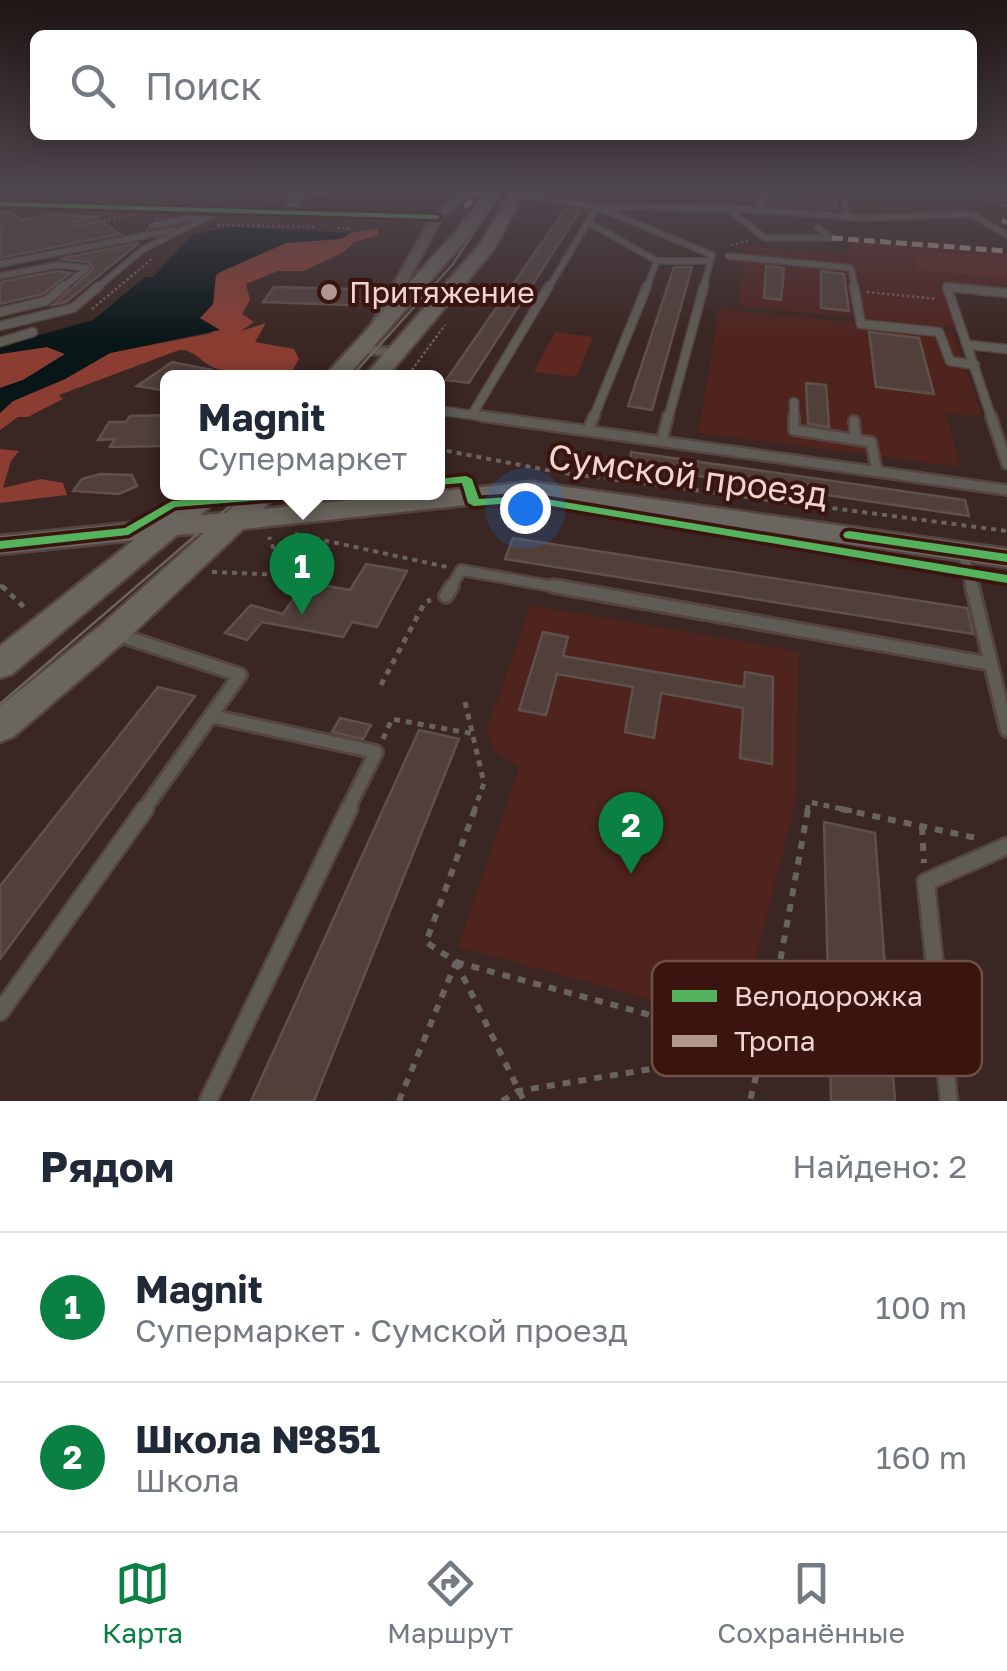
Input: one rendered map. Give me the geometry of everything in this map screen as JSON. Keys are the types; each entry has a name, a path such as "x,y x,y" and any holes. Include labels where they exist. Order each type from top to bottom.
{"main road":[{"path":"342,370 459,239"},
{"path":"381,370 491,239"},
{"path":"445,488 462,487"},
{"name":"Сумской проезд","path":"445,490 462,487 566,494 1007,558"},
{"path":"0,665 203,500"},
{"path":"0,727 252,524 262,500"},
{"name":"Сумской проезд","path":"0,545 174,526 252,524 388,500"}],"street":[{"path":"396,353 366,345 425,239"}],"lane":[{"path":"48,249 91,239"},
{"path":"0,264 127,239"},
{"path":"0,326 73,308 160,239"},
{"path":"472,415 578,239"},
{"path":"619,239 657,261 710,260"},
{"path":"662,440 712,255 674,239"},
{"path":"728,256 852,268 861,324 940,332 950,362 976,365"},
{"path":"588,430 657,261"},
{"path":"0,276 57,265 86,268 46,302 0,312"},
{"path":"1007,292 948,287 1007,464"},
{"path":"0,342 33,332"},
{"path":"969,345 1007,350"},
{"path":"794,402 796,432 873,443 878,471"},
{"path":"445,411 1007,490"},
{"path":"854,421 856,439"},
{"path":"963,552 1006,722"},
{"path":"446,596 461,570 991,664"},
{"path":"0,1012 240,675 114,633"},
{"path":"208,1101 376,752 211,716"},
{"path":"935,961 926,882 1007,846"},
{"path":"947,1076 950,1101"}],"path":[{"path":"857,291 952,300"},
{"path":"445,451 557,472 1007,531"},
{"path":"445,478 462,487"},
{"path":"212,572 284,576 252,524"},
{"path":"337,530 342,544"},
{"path":"285,532 461,570"},
{"path":"0,585 29,612"},
{"path":"381,685 425,602 446,596"},
{"path":"464,702 484,783 426,942 456,962 652,1016"},
{"path":"376,752 392,719 474,734"},
{"path":"781,961 809,802 990,841"},
{"path":"922,826 926,882"},
{"path":"456,962 524,1101"},
{"path":"399,1101 456,962"},
{"path":"502,1101 518,1090 652,1069"},
{"path":"750,1101 756,1076"}],"shaded area":[{"path":"188,239 336,239 285,243 216,274 213,304 200,318 220,330 110,353 65,379 13,401 0,413 0,388 23,380 65,354 47,347 0,354 0,346 93,320 145,277 153,277"},
{"path":"363,239 304,271 278,271 246,284 250,300 242,314 254,322 241,331 266,323 255,342 294,349 299,359 293,370 223,370 179,350 59,395 63,399 28,417 18,417 0,430 0,413 13,401 65,379 110,353 212,333 200,318 213,304 215,277 289,242"},
{"path":"848,241 1007,254 1007,289 941,284 957,328 738,306 745,246 849,255"},
{"path":"913,250 1007,258 1007,278 919,270"},
{"path":"719,309 953,332 983,417 946,413 961,467 698,433"},
{"path":"555,332 593,337 576,377 534,372"},
{"path":"47,347 66,354 23,380 0,388 0,354"},
{"path":"0,449 19,451 11,461 3,488 41,479 63,483 67,495 0,503"},
{"path":"531,605 799,651 796,801 756,961 652,961 652,1000 458,947 519,768 495,752 486,731"}],"building":[{"path":"0,239 93,239 0,258"},
{"path":"544,239 562,239 469,383 446,380"},
{"path":"139,243 66,302 53,305 93,269 88,262 59,259"},
{"path":"766,266 784,268 781,300 764,298"},
{"path":"674,267 692,267 652,410 628,406"},
{"path":"57,271 71,273 43,294 0,304 0,282"},
{"path":"821,271 844,274 849,311 821,308"},
{"path":"274,287 356,289 348,305 263,302"},
{"path":"869,332 919,338 934,394 876,387"},
{"path":"172,362 212,370 160,370"},
{"path":"160,370 160,390 137,386"},
{"path":"806,383 826,385 829,427 808,424"},
{"path":"160,415 160,446 110,447 115,439 98,440 109,422 126,422 130,416"},
{"path":"631,452 965,500 969,516 630,466"},
{"path":"100,474 132,475 137,486 119,494 73,491 82,479"},
{"path":"513,538 967,608 973,634 505,559"},
{"path":"366,564 407,571 377,627 352,622 343,637 262,622 247,640 225,633 251,605 283,614 305,582 350,590"},
{"path":"543,632 568,637 563,656 744,687 745,672 773,677 772,764 740,758 743,708 661,693 654,738 625,732 633,687 557,674 546,715 519,710"},
{"path":"158,687 195,696 0,959 0,886"},
{"path":"340,718 371,725 363,739 332,732"},
{"path":"419,730 459,739 314,1101 251,1101"},
{"path":"824,822 875,833 885,961 827,961"},
{"path":"830,1076 893,1076 895,1101 831,1101"}],"tram line":[{"path":"357,370 453,264 469,239"},
{"path":"0,704 237,500"}],"marked path":[{"path":"851,239 1007,251"}],"cycle path":[{"path":"445,481 466,479 474,503 528,499 1007,579"},
{"path":"0,545 128,531 172,504 223,500"},
{"path":"849,535 1007,558"}],"place":[{"name":"Притяжение","path":"329,292"},
{"name":"Magnit","path":"302,615"},
{"name":"Школа №851","path":"631,874"}]}
